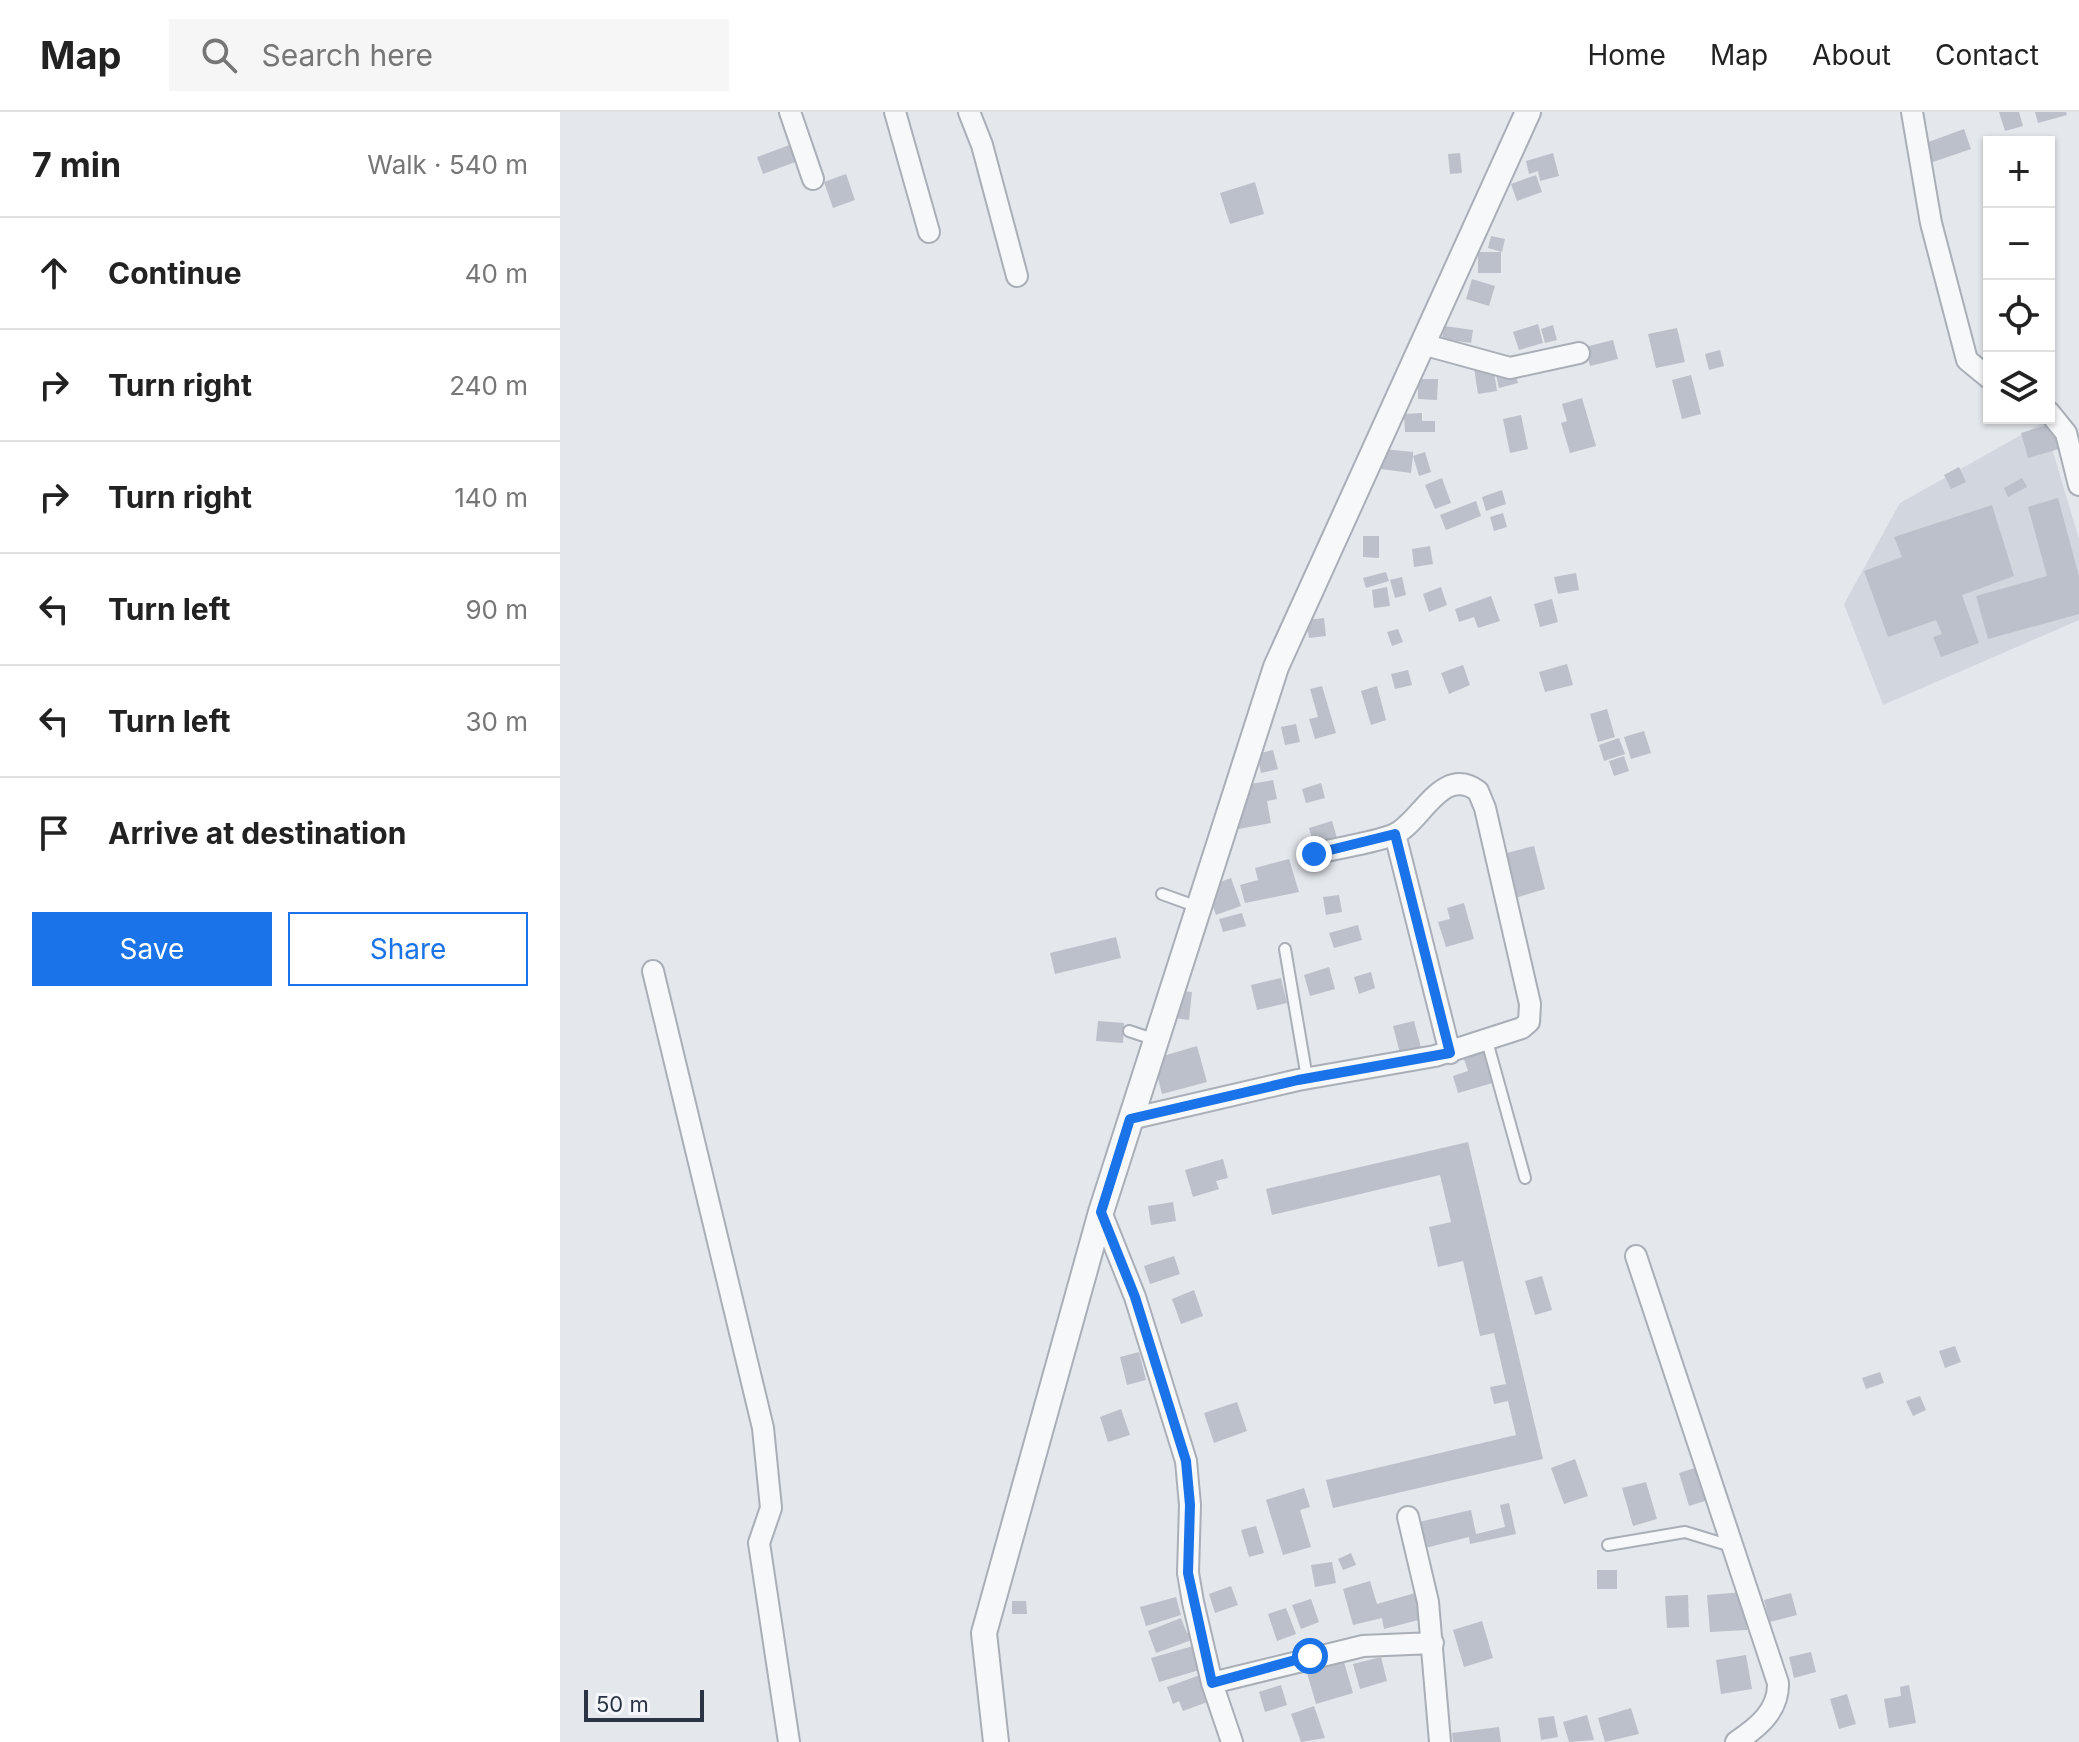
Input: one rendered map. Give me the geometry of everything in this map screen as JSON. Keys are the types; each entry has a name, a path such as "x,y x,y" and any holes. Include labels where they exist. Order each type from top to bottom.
{"street":[{"path":"790,112 813,179"},
{"path":"895,112 929,232"},
{"path":"969,112 982,145 1017,276"},
{"path":"996,1742 984,1633 1101,1212 1130,1119 1148,1038 1187,903 1276,667 1528,112"},
{"path":"1912,112 1931,223 1967,360 1983,373"},
{"path":"1422,344 1510,368 1579,353"},
{"path":"2055,419 2066,433 2079,485"},
{"path":"1130,1119 1307,1078 1450,1053 1522,1028 1529,1022 1531,1010 1485,808 1478,791 1461,784 1443,790 1395,834 1314,854"},
{"path":"1395,834 1450,1053"},
{"path":"653,971 763,1428 771,1508 759,1543 789,1742"},
{"path":"1101,1212 1135,1297 1186,1461 1190,1505 1188,1573 1212,1683 1232,1742"},
{"path":"1636,1256 1778,1683 1778,1695 1756,1729 1736,1742"},
{"path":"1408,1517 1433,1643 1440,1742"},
{"path":"1212,1683 1363,1646 1433,1643"},
{"path":"1718,1742 1725,1742"}],"lane":[{"path":"1162,894 1187,903"},
{"path":"1285,949 1307,1078"},
{"path":"1129,1031 1148,1038"},
{"path":"1487,1041 1525,1178"},
{"path":"1608,1545 1685,1532 1733,1547"}],"shaded area":[{"path":"2045,424 2079,539 2079,620 1883,705 1844,604 1900,503"}],"building":[{"path":"1999,112 2019,112 2023,126 2005,131"},
{"path":"2035,112 2066,112 2067,115 2038,123"},
{"path":"1964,129 1971,149 1930,163 1923,144"},
{"path":"808,138 814,155 763,174 757,157"},
{"path":"1460,153 1462,173 1450,174 1448,154"},
{"path":"1553,153 1559,176 1540,181 1538,171 1529,174 1526,161"},
{"path":"846,174 855,200 833,208 824,182"},
{"path":"1536,175 1542,192 1517,201 1511,184"},
{"path":"1255,182 1264,214 1230,224 1220,193"},
{"path":"1491,236 1505,239 1502,252 1488,248"},
{"path":"1478,252 1501,252 1501,273 1478,273"},
{"path":"1472,279 1495,286 1489,306 1466,299"},
{"path":"1538,324 1543,343 1519,350 1513,332"},
{"path":"1553,325 1557,340 1545,343 1541,329"},
{"path":"1444,326 1473,330 1471,343 1442,339"},
{"path":"1677,328 1685,362 1656,368 1648,334"},
{"path":"1613,340 1618,359 1590,366 1585,347"},
{"path":"1720,350 1724,366 1709,370 1705,354"},
{"path":"1512,362 1518,383 1499,388 1494,366"},
{"path":"1493,365 1497,391 1478,394 1474,368"},
{"path":"1691,375 1701,414 1682,419 1672,380"},
{"path":"1418,379 1438,379 1437,400 1418,399"},
{"path":"1582,398 1596,446 1570,453 1561,423 1567,421 1562,404"},
{"path":"1422,413 1422,421 1435,421 1435,432 1405,432 1404,414"},
{"path":"1521,415 1528,449 1510,453 1503,419"},
{"path":"2052,424 2059,449 2028,458 2021,433"},
{"path":"1383,449 1413,452 1411,473 1381,469"},
{"path":"1425,452 1431,472 1419,476 1413,456"},
{"path":"1959,467 1966,482 1951,489 1944,475"},
{"path":"1442,478 1451,503 1435,509 1425,485"},
{"path":"2022,478 2027,487 2008,497 2004,488"},
{"path":"1502,490 1506,504 1486,511 1482,497"},
{"path":"2058,498 2079,576 2079,614 1988,639 1976,596 2047,576 2028,507"},
{"path":"1476,501 1481,516 1446,530 1440,515"},
{"path":"1992,505 2014,576 1962,595 1979,643 1941,657 1933,637 1942,634 1936,620 1888,637 1864,571 1902,557 1894,537"},
{"path":"1503,513 1507,527 1494,531 1490,517"},
{"path":"1363,536 1379,536 1379,558 1363,557"},
{"path":"1430,546 1433,564 1414,567 1412,549"},
{"path":"1386,572 1389,581 1366,588 1363,578"},
{"path":"1576,573 1579,590 1558,594 1554,577"},
{"path":"1402,577 1406,595 1395,598 1390,580"},
{"path":"1387,587 1390,606 1374,608 1372,590"},
{"path":"1441,587 1447,605 1429,612 1423,594"},
{"path":"1491,596 1500,621 1478,628 1474,617 1459,622 1455,609"},
{"path":"1552,599 1558,622 1540,627 1534,604"},
{"path":"1324,618 1326,636 1309,638 1306,620"},
{"path":"1398,629 1403,642 1392,646 1387,632"},
{"path":"1567,664 1573,685 1545,692 1539,672"},
{"path":"1463,665 1470,685 1449,694 1441,673"},
{"path":"1408,670 1412,685 1395,689 1391,674"},
{"path":"1322,686 1336,733 1315,739 1309,719 1318,717 1310,689"},
{"path":"1377,686 1386,720 1371,725 1361,691"},
{"path":"1607,709 1615,737 1598,742 1590,714"},
{"path":"1296,724 1300,742 1285,745 1281,727"},
{"path":"1644,731 1651,753 1631,759 1624,737"},
{"path":"1619,738 1625,754 1604,761 1599,745"},
{"path":"1273,750 1278,769 1261,773 1257,754"},
{"path":"1624,756 1629,771 1614,776 1609,761"},
{"path":"1273,780 1277,799 1267,801 1271,823 1228,831 1239,786"},
{"path":"1321,783 1325,798 1306,803 1302,789"},
{"path":"1332,821 1337,838 1314,845 1309,828"},
{"path":"1534,846 1545,889 1515,898 1503,854"},
{"path":"1289,859 1299,892 1245,903 1240,885 1258,880 1255,868"},
{"path":"1231,878 1241,906 1216,915 1206,887"},
{"path":"1339,895 1342,912 1326,915 1323,897"},
{"path":"1464,903 1474,939 1446,947 1438,922 1450,919 1447,908"},
{"path":"1242,913 1246,926 1223,932 1219,919"},
{"path":"1358,925 1362,940 1334,948 1329,933"},
{"path":"1116,937 1121,958 1055,974 1050,953"},
{"path":"1329,967 1335,989 1310,996 1304,975"},
{"path":"1371,972 1375,988 1359,994 1354,977"},
{"path":"1281,978 1287,1003 1257,1010 1251,985"},
{"path":"1171,990 1192,992 1189,1020 1167,1017"},
{"path":"1098,1021 1124,1023 1123,1043 1096,1041"},
{"path":"1414,1021 1421,1048 1400,1053 1393,1026"},
{"path":"1197,1046 1207,1082 1162,1094 1153,1059"},
{"path":"1486,1050 1496,1082 1458,1093 1453,1076 1468,1071 1463,1056"},
{"path":"1468,1142 1543,1459 1333,1508 1326,1480 1516,1435 1508,1401 1494,1404 1490,1387 1506,1384 1494,1333 1480,1336 1463,1261 1438,1267 1429,1227 1451,1222 1440,1175 1272,1215 1266,1189"},
{"path":"1223,1159 1228,1178 1216,1181 1219,1189 1193,1197 1185,1170"},
{"path":"1173,1202 1176,1221 1151,1225 1148,1206"},
{"path":"1174,1256 1180,1274 1150,1284 1144,1266"},
{"path":"1542,1276 1552,1310 1535,1315 1525,1281"},
{"path":"1194,1290 1203,1316 1181,1324 1172,1299"},
{"path":"1955,1346 1961,1362 1945,1368 1939,1351"},
{"path":"1139,1352 1146,1380 1127,1385 1120,1357"},
{"path":"1880,1372 1884,1383 1866,1389 1862,1378"},
{"path":"1920,1396 1926,1410 1913,1416 1906,1401"},
{"path":"1237,1402 1247,1431 1214,1443 1204,1413"},
{"path":"1121,1409 1130,1435 1108,1442 1100,1417"},
{"path":"1575,1459 1588,1496 1564,1504 1551,1468"},
{"path":"1698,1467 1708,1500 1689,1506 1679,1473"},
{"path":"1646,1482 1657,1519 1633,1526 1622,1488"},
{"path":"1304,1488 1310,1507 1300,1510 1311,1547 1283,1555 1266,1500"},
{"path":"1509,1503 1516,1534 1470,1544 1469,1537 1425,1548 1419,1522 1471,1510 1476,1534 1505,1527 1500,1505"},
{"path":"1256,1526 1264,1553 1249,1557 1241,1530"},
{"path":"1351,1553 1356,1565 1343,1570 1338,1559"},
{"path":"1332,1562 1336,1583 1315,1587 1311,1565"},
{"path":"1597,1570 1617,1570 1617,1589 1597,1589"},
{"path":"1370,1581 1377,1604 1415,1593 1422,1619 1384,1629 1382,1618 1353,1625 1343,1589"},
{"path":"1231,1586 1238,1605 1215,1613 1209,1594"},
{"path":"1744,1592 1747,1630 1710,1632 1707,1595"},
{"path":"1791,1593 1797,1615 1770,1622 1764,1600"},
{"path":"1688,1595 1689,1627 1667,1628 1665,1596"},
{"path":"1176,1597 1181,1615 1146,1626 1140,1607"},
{"path":"1311,1599 1319,1622 1301,1629 1292,1605"},
{"path":"1012,1601 1026,1601 1027,1614 1012,1614"},
{"path":"1286,1608 1296,1634 1277,1641 1268,1614"},
{"path":"1181,1618 1187,1633 1194,1631 1197,1638 1156,1653 1148,1631"},
{"path":"1482,1621 1493,1658 1464,1667 1453,1630"},
{"path":"1200,1644 1206,1668 1159,1682 1151,1658"},
{"path":"1811,1652 1816,1672 1794,1678 1789,1657"},
{"path":"1342,1655 1353,1693 1316,1704 1305,1666"},
{"path":"1746,1655 1752,1689 1721,1694 1716,1660"},
{"path":"1381,1657 1387,1681 1360,1689 1353,1664"},
{"path":"1200,1675 1210,1701 1183,1711 1179,1701 1173,1704 1167,1687"},
{"path":"1281,1685 1287,1705 1265,1712 1259,1692"},
{"path":"1909,1685 1916,1723 1889,1728 1884,1699 1901,1696 1900,1687"},
{"path":"1847,1694 1856,1724 1839,1729 1830,1699"},
{"path":"1314,1706 1325,1738 1301,1742 1291,1714"},
{"path":"1631,1708 1639,1734 1605,1742 1598,1718"},
{"path":"1587,1715 1594,1740 1569,1742 1563,1722"},
{"path":"1554,1716 1558,1737 1541,1740 1538,1718"},
{"path":"1499,1727 1501,1742 1453,1742 1452,1733"}],"route":[{"path":"1310,1656 1212,1683 1188,1573 1190,1505 1186,1461 1135,1297 1101,1212 1130,1119 1298,1080 1450,1053 1395,834 1314,854"}]}
